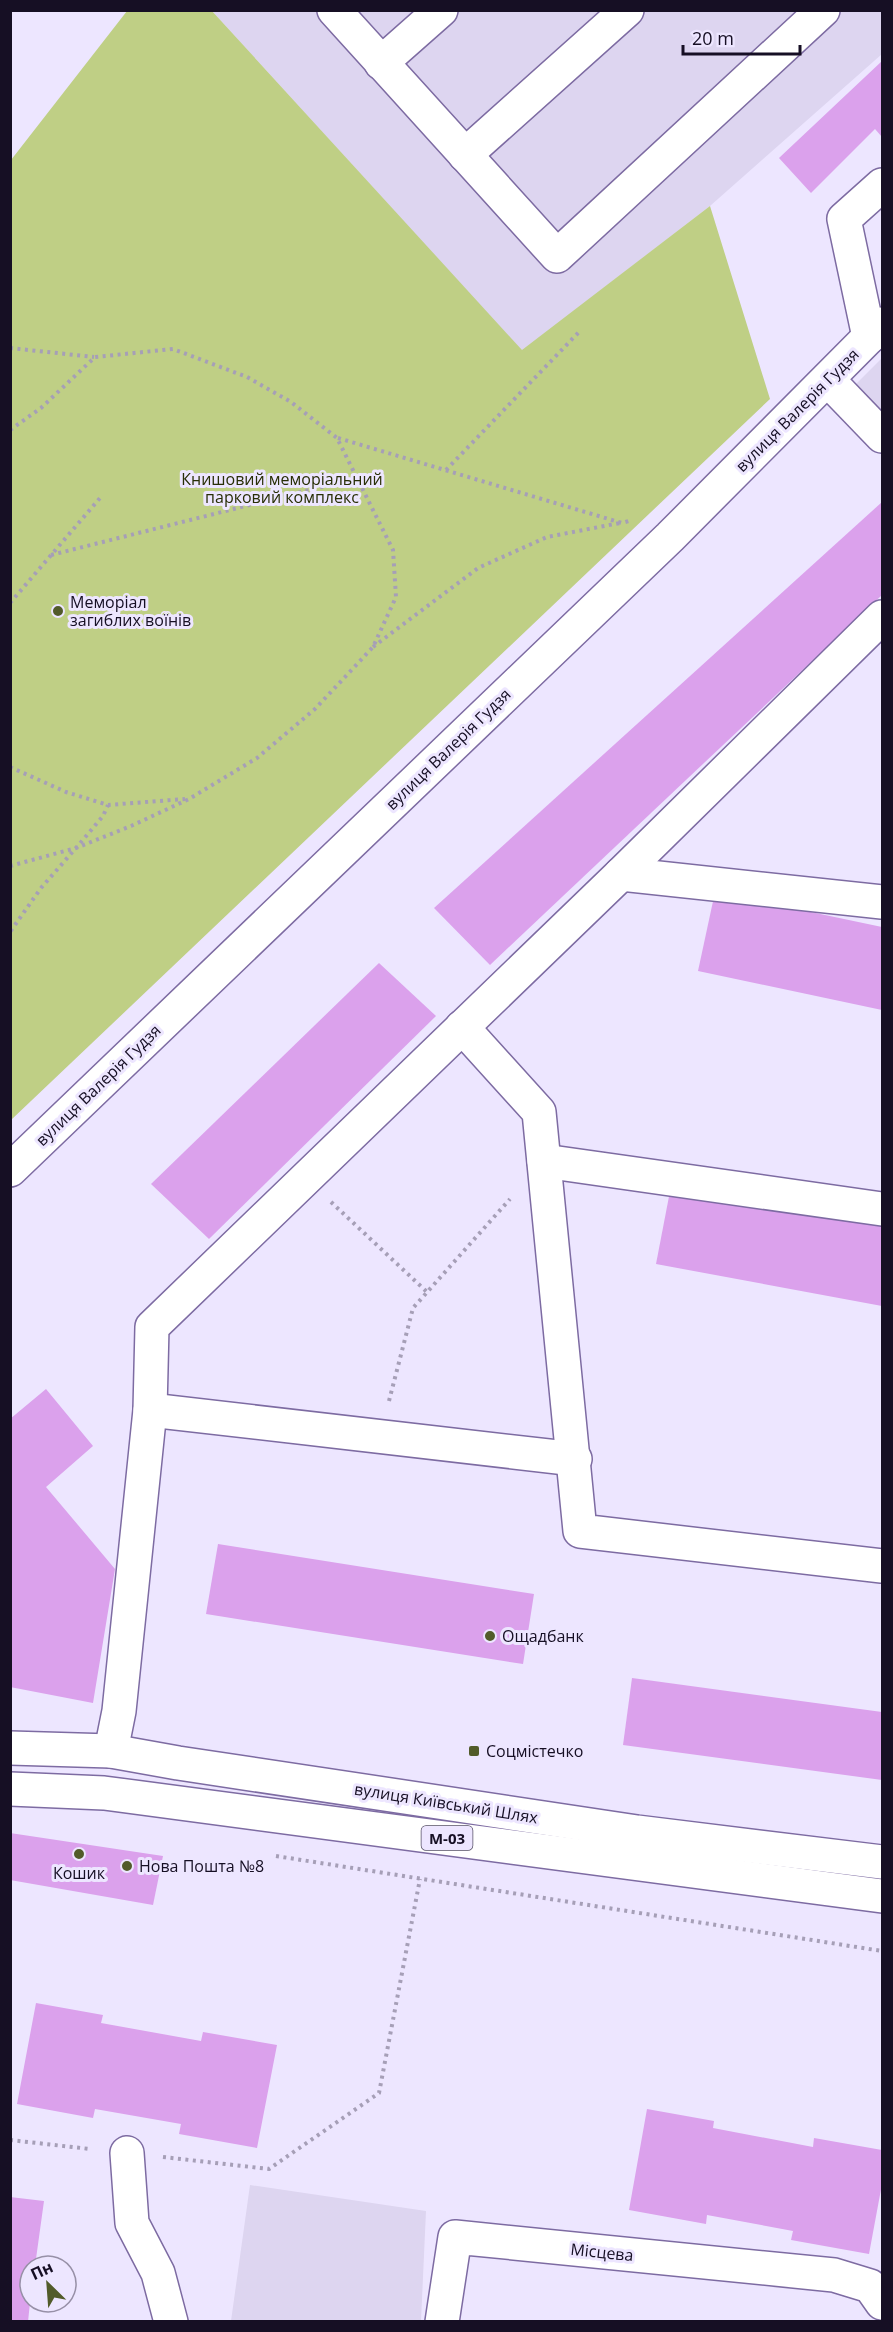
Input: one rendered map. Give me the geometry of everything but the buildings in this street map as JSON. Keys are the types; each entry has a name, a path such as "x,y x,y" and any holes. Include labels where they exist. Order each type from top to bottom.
{"main road":[{"path":"334,10 557,256 823,10"},
{"path":"381,63 441,10"},
{"path":"465,155 627,10"},
{"path":"876,331 844,219 882,185"},
{"name":"вулиця Валерія Гудзя","path":"10,1170 670,537 876,331"},
{"path":"828,380 882,436"},
{"path":"111,1751 119,1711 150,1410 152,1327 621,874 882,617"},
{"path":"621,874 882,902"},
{"path":"462,1027 539,1112 580,1531 882,1566"},
{"path":"544,1161 882,1209"},
{"path":"150,1410 574,1459"},
{"name":"вулиця Київський Шлях","path":"10,1748 111,1751 637,1832 882,1862"},
{"name":"вулиця Київський Шлях","path":"10,1789 104,1793 882,1896"},
{"path":"127,2153 132,2223 158,2273 171,2322"},
{"name":"Місцева","path":"442,2322 455,2237 834,2275 870,2286 882,2303"}],"path":[{"path":"446,470 579,332"},
{"path":"10,348 95,357 173,349 247,377 291,402 337,438 622,523"},
{"path":"10,430 41,408 95,357"},
{"path":"337,438 393,550 396,597 373,647"},
{"path":"51,555 357,478"},
{"path":"10,603 99,498"},
{"path":"10,866 76,848 131,826 189,799 257,758 315,708 373,647 478,568 547,537 638,519"},
{"path":"10,767 66,792 108,805 189,799"},
{"path":"10,932 41,888 103,816 108,805"},
{"path":"380,1437 413,1308 544,1161"},
{"path":"306,1179 427,1292"},
{"path":"270,1855 882,1951"},
{"path":"10,2140 269,2169 379,2093 420,1879"}],"shaded area":[{"path":"212,11 882,11 882,54 710,206 522,351"},
{"path":"882,358 882,420 852,388"},
{"path":"250,2185 426,2211 421,2321 231,2321"}],"green space":[{"name":"Книшовий меморіальний парковий комплекс","path":"127,11 212,11 522,350 710,206 770,399 11,1120 11,160"}],"place":[{"name":"Меморіал загиблих воїнів","path":"58,611"},
{"name":"Ощадбанк","path":"490,1636"},
{"name":"Соцмістечко","path":"474,1751"},
{"name":"Кошик","path":"79,1854"},
{"name":"Нова Пошта №8","path":"127,1866"}]}
